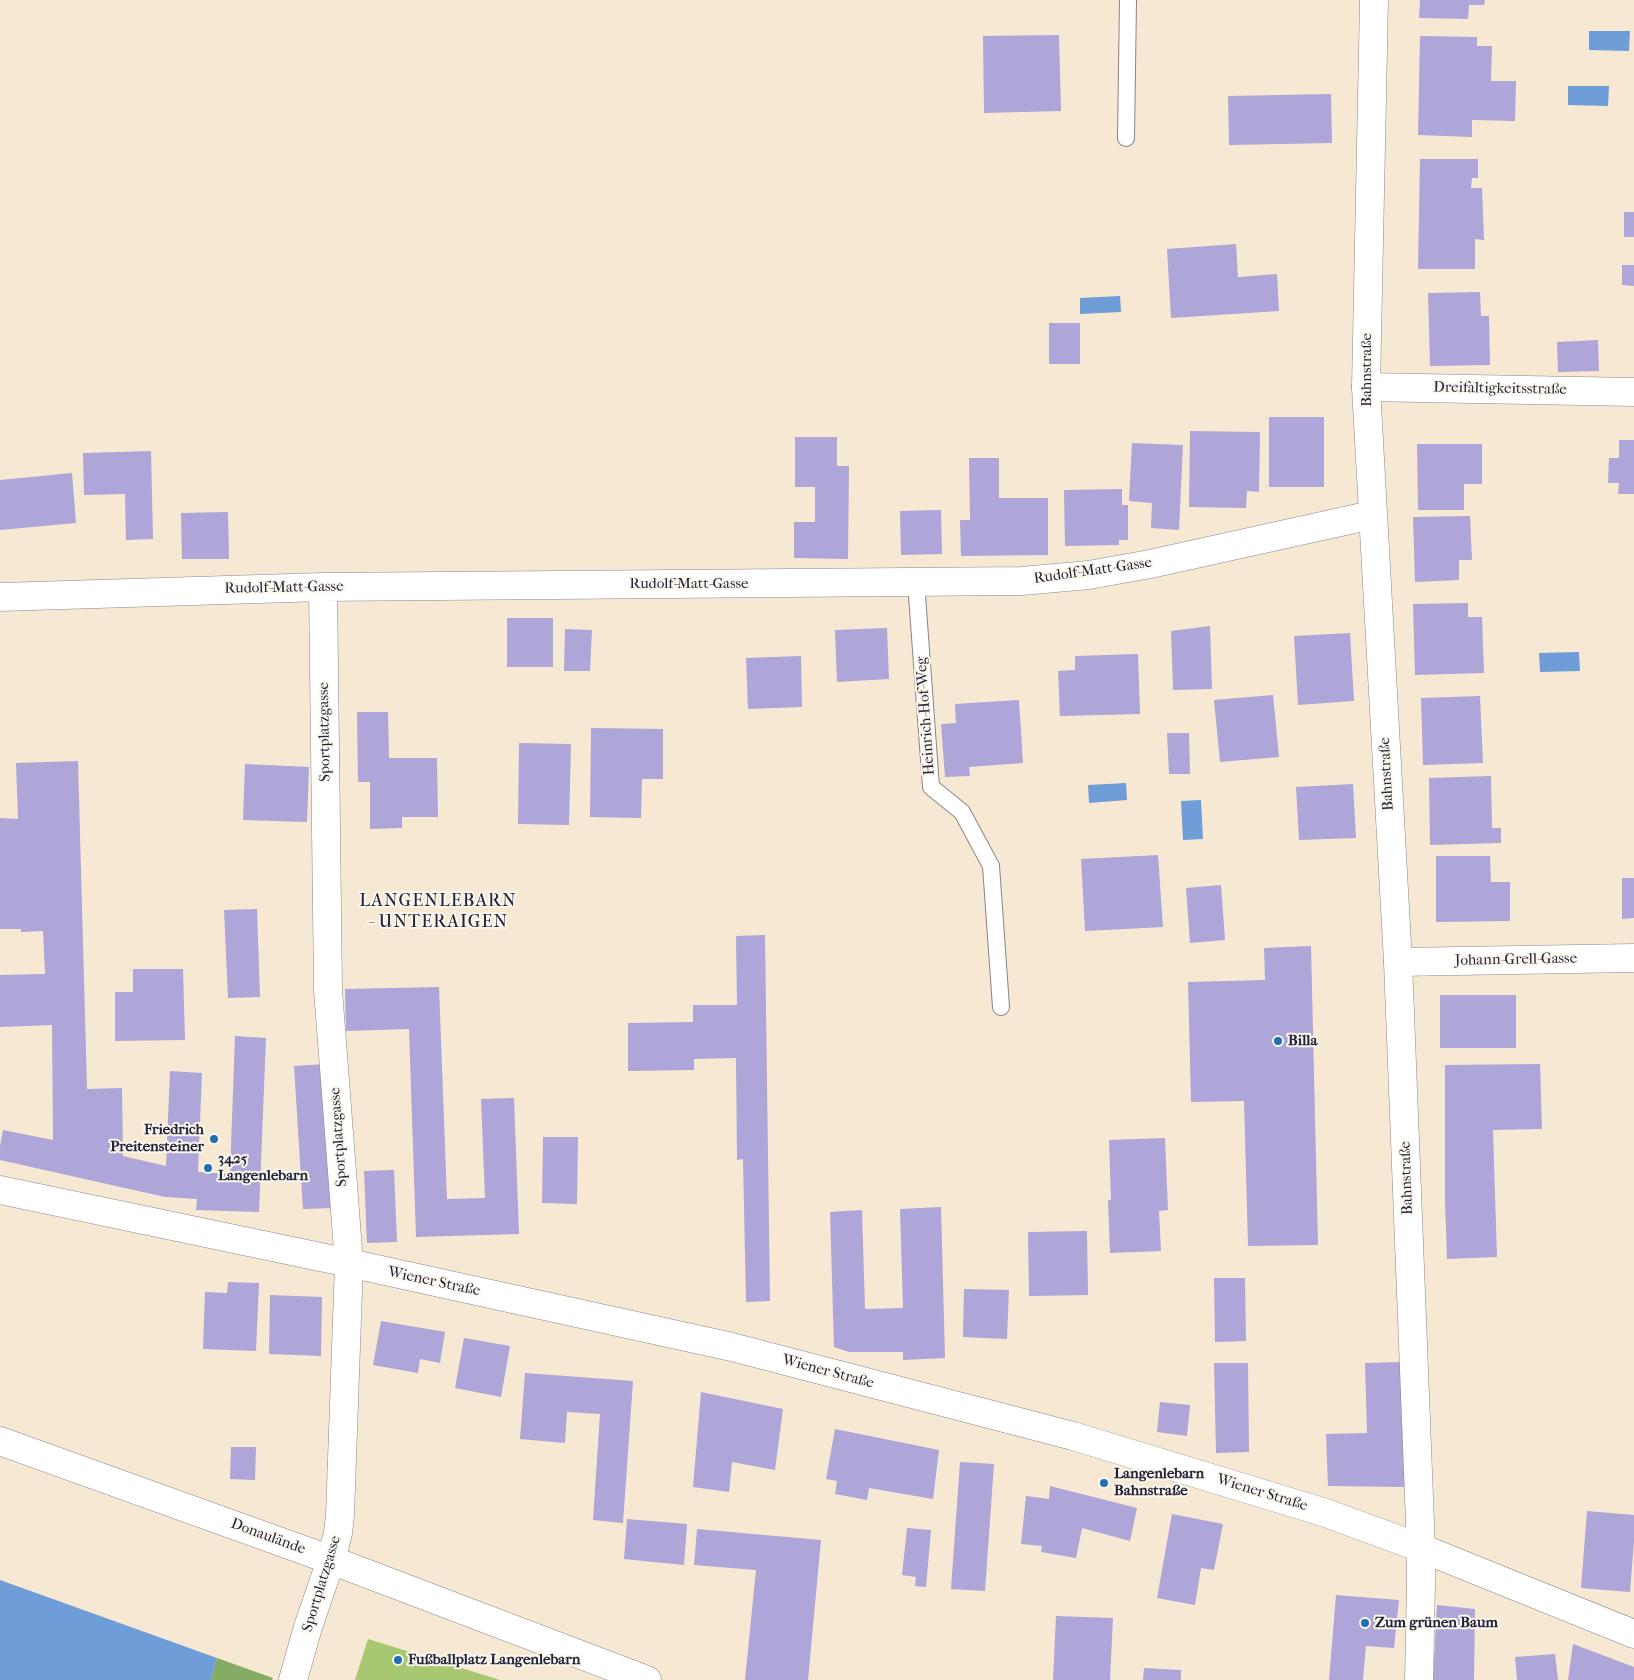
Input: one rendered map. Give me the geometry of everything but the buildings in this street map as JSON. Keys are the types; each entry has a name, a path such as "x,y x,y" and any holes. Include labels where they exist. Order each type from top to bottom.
{"street":[{"name":"Bahnstraße","path":"1374,0 1366,387 1398,962 1422,1583 1419,1680"},
{"name":"Dreifaltigkeitsstraße","path":"1366,387 1634,392"},
{"name":"Rudolf-Matt-Gasse","path":"0,597 323,586 1022,581 1089,575 1150,564 1372,515"},
{"name":"Sportplatzgasse","path":"293,1680 338,1533 348,1263 328,990 323,586"},
{"name":"Johann-Grell-Gasse","path":"1398,962 1634,958"},
{"name":"Wiener Straße","path":"0,1190 348,1263 732,1347 1073,1436 1326,1513 1420,1548 1634,1634"},
{"name":"Donaulände","path":"0,1441 331,1560 647,1680"}],"lane":[{"path":"1126,138 1128,0"},
{"name":"Heinrich-Hof-Weg","path":"916,582 931,788 962,812 991,866 1001,1007"}],"green space":[{"name":"Fußballplatz Langenlebarn","path":"368,1639 500,1680 355,1680"},
{"path":"217,1658 273,1678 272,1680 211,1680"}],"water":[{"path":"1589,31 1630,31 1629,51 1589,50"},
{"path":"1568,86 1609,86 1608,106 1568,105"},
{"path":"1120,296 1121,312 1080,314 1080,298"},
{"path":"1579,652 1580,671 1540,672 1539,653"},
{"path":"1126,783 1127,800 1089,803 1088,785"},
{"path":"1201,800 1203,839 1183,840 1181,801"},
{"path":"0,1580 217,1658 211,1680 0,1680"}],"place":[{"name":"Billa","path":"1278,1041"},
{"name":"Friedrich Preitensteiner","path":"214,1139"},
{"name":"3425 Langenlebarn","path":"208,1168"},
{"name":"Langenlebarn Bahnstraße","path":"1104,1483"},
{"name":"Zum grünen Baum","path":"1365,1623"},
{"name":"Fußballplatz Langenlebarn","path":"398,1660"}],"district":[{"name":"LANGENLEBARN - UNTERAIGEN","path":"438,912"}]}
